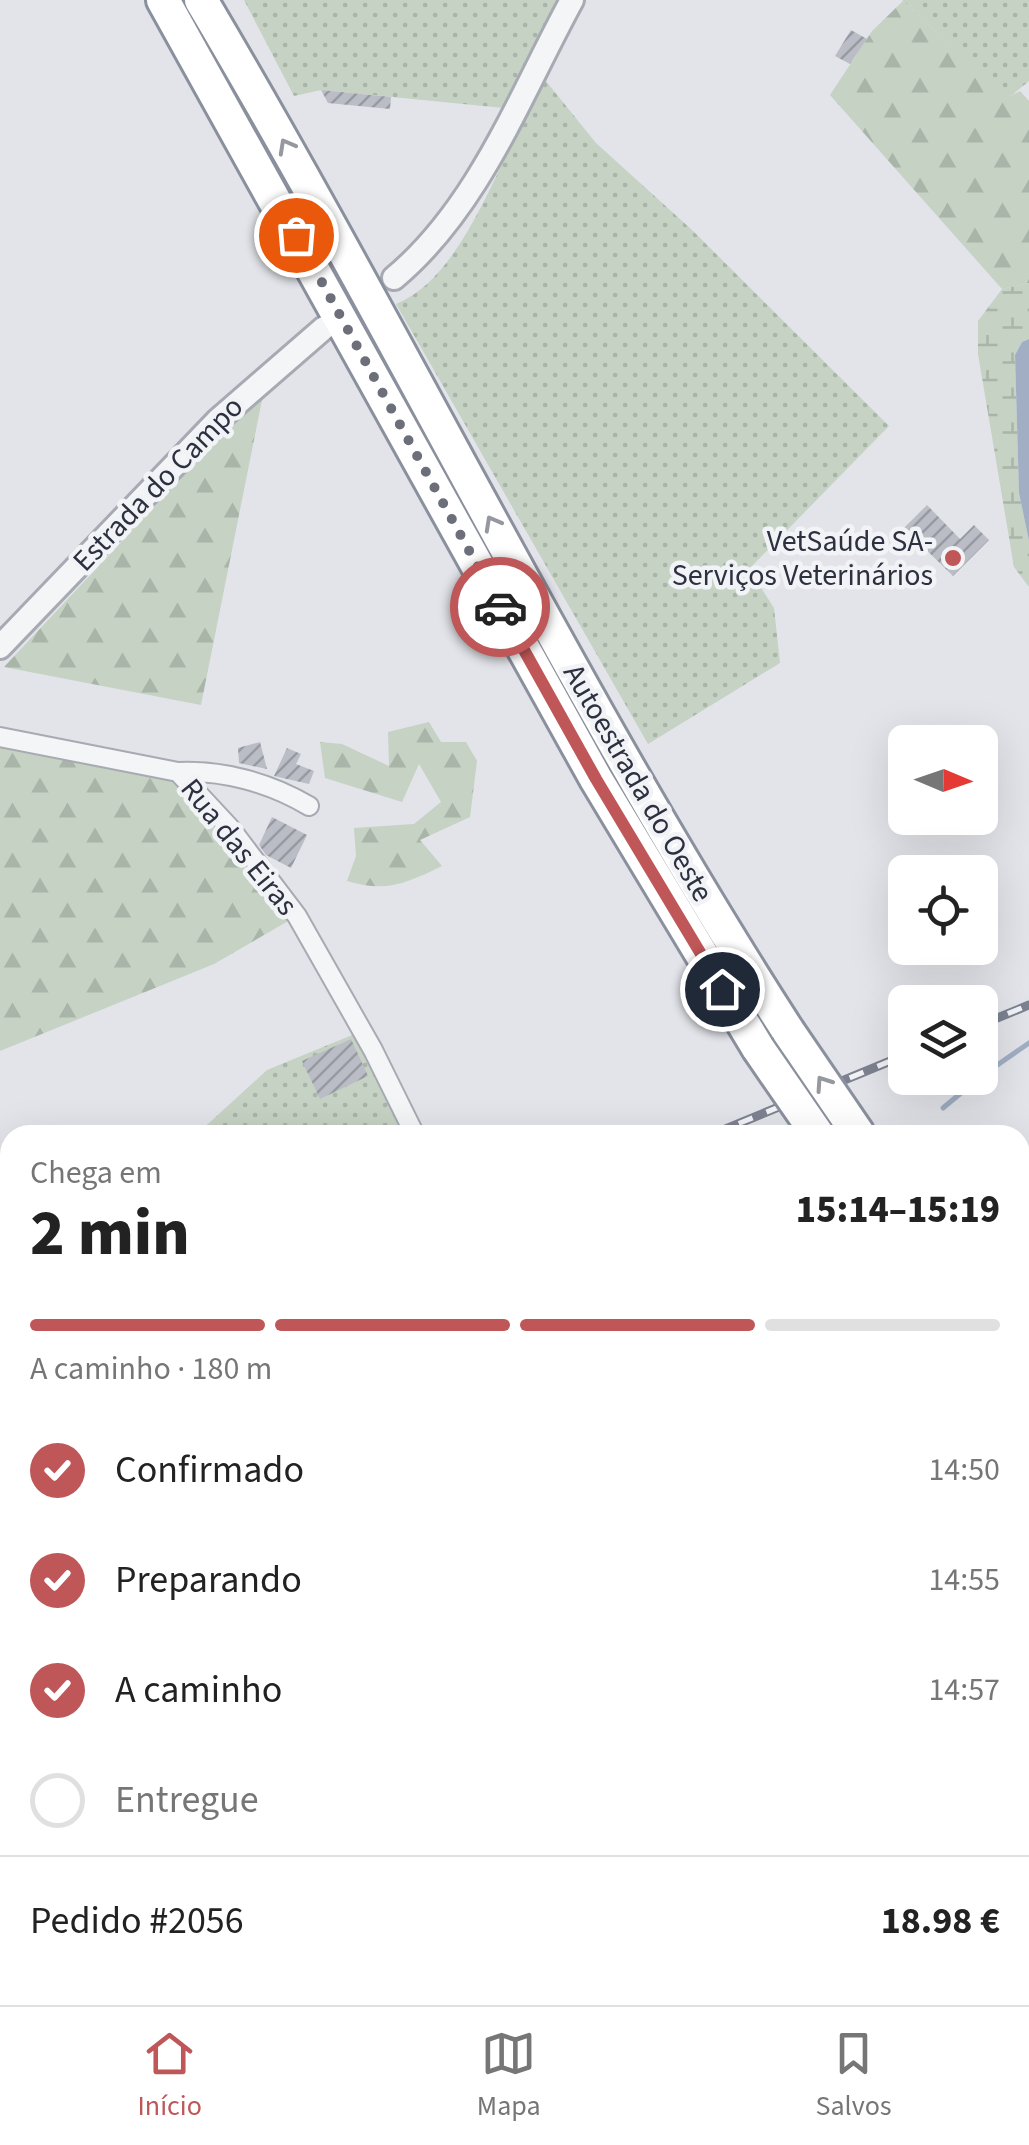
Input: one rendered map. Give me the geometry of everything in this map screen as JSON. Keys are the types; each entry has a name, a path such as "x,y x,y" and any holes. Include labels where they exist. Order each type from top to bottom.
{"highway":[{"name":"Autoestrada do Oeste","path":"163,0 596,779 758,1048 811,1125"},
{"name":"Autoestrada do Oeste","path":"202,0 585,691 734,947 852,1125"}],"street":[{"path":"394,278 440,231 478,177 572,0"},
{"name":"Estrada do Campo","path":"0,647 218,420 324,328"},
{"name":"Rua das Eiras","path":"0,737 178,772 231,829 298,916 410,1125"},
{"path":"178,772 202,771 249,780 309,806"}],"green space":[{"path":"244,0 564,0 504,108 321,90 294,96"},
{"path":"902,0 1029,0 1029,81 1007,99"},
{"path":"903,1 1007,98 1020,91 1029,101 1029,283 1002,289 830,95 872,31"},
{"path":"545,80 596,143 692,230 889,426 749,569 774,608 780,663 648,744 396,304 421,289 444,266 464,237"},
{"path":"1029,283 1029,339 1022,342 1015,355 1019,493 1029,541 1029,587 1014,567 978,354 978,321 1002,289"},
{"path":"264,390 201,705 4,667"},
{"path":"429,722 441,742 466,742 477,761 470,817 420,840 442,866 385,886 347,881 356,856 354,828 414,824 441,802 419,764 402,802 325,778 320,742 342,744 389,766 388,732"},
{"path":"0,737 178,772 297,916 214,964 0,1051"},
{"path":"362,1031 410,1125 207,1125 267,1070"}],"water":[{"path":"1029,339 1029,541 1019,493 1015,355 1022,342"}],"building":[{"path":"851,30 867,39 850,64 835,56"},
{"path":"321,90 391,97 390,109 328,103"},
{"name":"VetSaúde SA- Serviços Veterinários","path":"927,505 960,539 974,525 989,540 953,576 904,528"},
{"path":"260,742 267,769 239,763 238,748"},
{"path":"287,748 301,754 296,764 314,771 309,784 274,776"},
{"path":"272,817 307,835 291,868 266,855 259,845"},
{"path":"351,1039 368,1076 320,1099 302,1061"}],"waterway":[{"path":"998,1065 1029,1043"},
{"path":"943,1108 959,1095"}],"railway":[{"path":"998,1018 1029,1005"},
{"path":"735,1125 888,1062"}],"way so far":[{"path":"296,235 500,607"}],"place":[{"name":"VetSaúde SA- Serviços Veterinários","path":"953,558"}],"route":[{"path":"500,607 596,779 722,989"}]}
